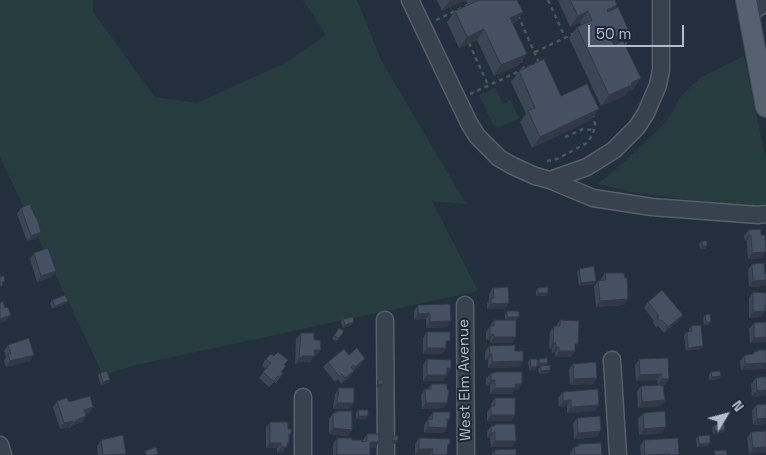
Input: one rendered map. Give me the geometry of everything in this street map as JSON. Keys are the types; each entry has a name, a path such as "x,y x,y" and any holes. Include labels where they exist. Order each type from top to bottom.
{"main road":[{"path":"747,7 766,107"}],"street":[{"path":"410,0 469,122 477,136 499,158 535,176 550,180 593,198 652,207 766,214"},
{"path":"550,180 587,167 614,150 631,133 646,112 658,85 661,70 661,0"},
{"path":"747,7 766,2"},
{"name":"West Elm Avenue","path":"464,305 466,455"},
{"path":"385,320 386,455"},
{"path":"612,360 618,455"},
{"path":"303,397 303,455"},
{"path":"0,445 3,455"}],"path":[{"path":"548,0 565,37"},
{"path":"433,21 468,5"},
{"path":"515,9 542,68"},
{"path":"535,52 574,33"},
{"path":"617,48 626,43 622,34"},
{"path":"469,43 488,85"},
{"path":"518,55 524,68"},
{"path":"469,94 539,62"},
{"path":"547,161 587,143 591,139 594,130 594,118 591,111"},
{"path":"565,137 583,129 594,130"}],"green space":[{"path":"0,0 93,0 93,12 155,97 197,103 285,63 326,35 303,0 357,0 381,60 466,204 432,201 478,291 136,365 103,375 0,157"},
{"path":"744,56 766,160 766,206 762,208 696,201 632,192 598,184 627,160 667,121 681,96 700,78"},
{"path":"495,88 503,104 510,100 519,118 500,127 493,125 479,95"}],"building":[{"path":"479,0 517,0 523,12 510,18 527,54 501,65 484,29 467,37 455,11"},
{"path":"570,0 615,0 617,5 607,10 608,12 618,7 629,31 611,39 614,45 623,41 641,78 631,83 632,85 609,95 577,27 592,20 588,11 578,16"},
{"path":"544,59 561,96 587,84 599,109 540,137 528,111 535,108 519,71"},
{"path":"30,204 41,232 31,236 21,208"},
{"path":"761,229 761,235 765,235 766,252 752,253 749,230"},
{"path":"702,241 707,241 707,246 702,246"},
{"path":"48,248 56,271 41,276 34,253"},
{"path":"764,263 766,280 753,281 752,264"},
{"path":"594,266 596,281 581,283 579,269"},
{"path":"605,273 624,273 625,278 627,278 628,299 600,301 598,281 606,280"},
{"path":"0,275 1,277 4,276 5,281 0,286"},
{"path":"508,287 509,303 491,304 491,298 494,298 493,288"},
{"path":"548,287 548,293 538,293 538,288"},
{"path":"662,290 683,315 668,327 662,320 660,321 657,317 659,316 648,302"},
{"path":"753,292 766,293 765,311 753,312"},
{"path":"65,295 68,301 55,306 52,300"},
{"path":"3,301 5,308 8,307 11,315 0,319 0,303"},
{"path":"450,304 451,321 430,322 430,313 418,314 418,305"},
{"path":"507,311 519,311 519,317 507,317"},
{"path":"710,314 711,322 706,322 705,315"},
{"path":"353,317 354,322 345,325 343,319"},
{"path":"494,320 516,320 516,337 494,337 494,334 490,335 490,326 494,326"},
{"path":"560,320 579,321 578,344 575,344 575,351 559,351 556,343 553,343 554,326 560,326"},
{"path":"766,322 766,337 754,338 754,323"},
{"path":"701,325 703,346 688,348 687,332 692,331 691,326"},
{"path":"339,328 344,331 339,338 334,336"},
{"path":"427,332 450,332 450,341 446,341 446,348 427,348"},
{"path":"301,333 314,333 314,340 320,340 321,350 314,350 315,356 302,356 303,358 299,358"},
{"path":"29,338 34,355 10,361 8,354 11,354 8,345"},
{"path":"515,345 515,351 523,351 523,361 492,362 489,346"},
{"path":"357,348 365,359 355,367 354,365 351,367 354,371 345,378 342,374 339,376 328,362 344,349 349,355"},
{"path":"758,350 766,350 766,363 745,364 745,355 754,354"},
{"path":"278,352 288,360 281,372 283,373 273,381 263,372 271,363 266,359 271,354 274,356"},
{"path":"547,358 548,363 539,363 539,359"},
{"path":"668,358 669,379 662,379 661,374 640,375 639,359"},
{"path":"427,359 451,360 451,368 447,368 447,375 427,375"},
{"path":"530,359 537,359 537,367 531,367"},
{"path":"596,362 597,378 574,379 573,364"},
{"path":"550,365 550,370 541,371 541,366"},
{"path":"107,371 110,380 103,382 100,373"},
{"path":"720,371 721,376 712,377 711,372"},
{"path":"522,372 522,384 515,384 515,388 495,388 495,380 491,380 491,373"},
{"path":"766,377 766,390 757,390 756,378"},
{"path":"378,380 383,380 383,384 378,384"},
{"path":"431,384 447,384 447,389 449,390 447,403 426,403 425,389 431,389"},
{"path":"663,385 665,400 642,402 641,386"},
{"path":"339,388 354,388 354,403 337,403"},
{"path":"598,389 599,405 571,407 571,400 563,401 563,392"},
{"path":"90,396 93,407 84,410 86,416 73,423 73,421 64,423 57,401 67,398 69,402"},
{"path":"495,398 515,398 515,415 491,415 491,406 495,406"},
{"path":"766,404 766,418 757,419 756,405"},
{"path":"358,410 368,410 368,416 359,416"},
{"path":"336,411 352,411 352,430 333,428 333,413 336,413"},
{"path":"665,411 666,427 644,429 643,413"},
{"path":"433,412 450,412 450,419 447,419 447,428 428,427 428,419 432,420"},
{"path":"600,416 601,431 578,433 577,418"},
{"path":"270,422 288,422 288,429 291,429 291,434 289,434 287,447 281,447 281,443 270,443"},
{"path":"495,424 515,424 516,441 495,441 495,432 491,433 491,426 495,426"},
{"path":"724,424 725,430 715,431 714,425"},
{"path":"766,431 766,447 753,448 751,432"},
{"path":"367,434 379,434 379,442 370,442 370,455 337,455 337,438 352,438 352,440 362,440 362,442 367,441"},
{"path":"123,435 126,454 103,455 101,440"},
{"path":"710,435 710,443 699,444 698,436"},
{"path":"393,436 398,436 398,441 393,440"},
{"path":"419,438 450,439 447,455 433,455 433,449 419,449"},
{"path":"678,438 679,455 645,455 644,440"},
{"path":"601,443 602,455 575,455 574,447 579,446 578,444"},
{"path":"156,447 158,454 146,455 145,451"},
{"path":"516,449 516,455 495,455 495,450"},
{"path":"726,450 727,455 715,455 714,451"}]}
